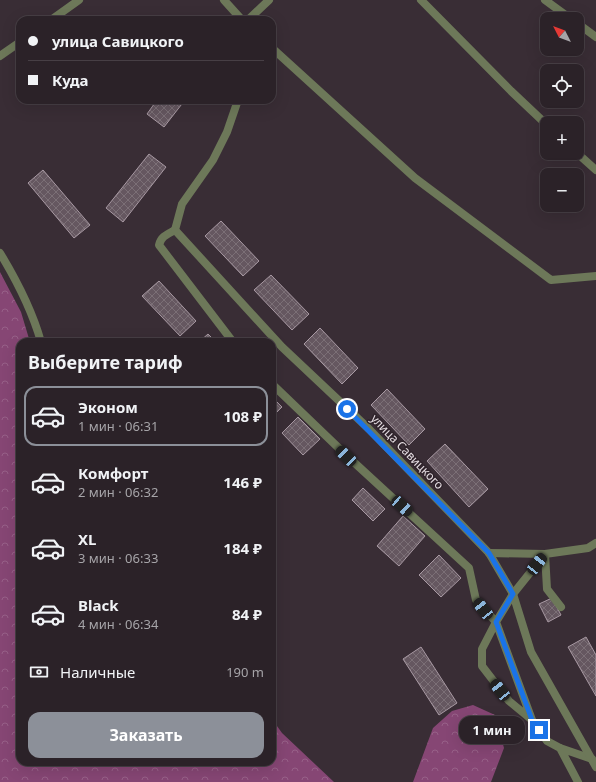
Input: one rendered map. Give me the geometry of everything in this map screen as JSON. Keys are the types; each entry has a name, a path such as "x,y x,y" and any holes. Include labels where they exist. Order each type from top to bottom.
{"street":[{"path":"57,16 79,0"},
{"path":"224,0 238,16"},
{"path":"252,16 268,0"},
{"path":"421,0 540,118"},
{"path":"545,0 561,12"},
{"path":"584,28 596,37"},
{"path":"0,56 16,45"},
{"path":"276,52 415,178 551,280 596,276"},
{"path":"230,338 159,245 160,241 165,235 176,230 182,204 213,160 227,132 237,104"},
{"path":"584,159 596,170"},
{"name":"улица Савицкого","path":"176,230 274,338"},
{"path":"0,253 14,275 34,317 40,338"},
{"name":"улица Савицкого","path":"276,340 369,429 489,553 513,594 531,652 594,763"},
{"path":"276,388 346,456 469,568 476,600 496,622 532,720"},
{"path":"489,553 544,554 588,548 596,543"},
{"path":"544,554 513,594 496,622 482,649 482,666 509,701 532,720 547,741 594,763"},
{"path":"544,554 547,589 561,607"},
{"path":"560,748 578,782"}],"green space":[{"path":"0,272 21,312 29,338 16,338 16,766 276,766 276,725 282,733 334,782 0,782"},
{"path":"473,705 495,715 504,748 491,782 413,782 433,728 452,711"}],"building":[{"path":"154,104 182,104 164,127 147,114"},
{"path":"149,154 166,167 123,222 106,208"},
{"path":"43,170 90,225 74,238 28,183"},
{"path":"221,221 259,261 243,276 205,236"},
{"path":"271,275 309,314 292,330 254,290"},
{"path":"159,281 196,321 180,336 142,296"},
{"path":"320,328 358,368 342,384 304,344"},
{"path":"208,334 212,338 204,338"},
{"path":"387,389 425,429 409,445 371,405"},
{"path":"276,401 282,407 276,413"},
{"path":"298,417 320,439 303,455 282,433"},
{"path":"445,444 488,489 469,507 427,461"},
{"path":"363,488 385,509 373,521 352,500"},
{"path":"403,516 425,536 399,566 377,546"},
{"path":"439,555 461,578 441,597 419,575"},
{"path":"552,598 561,615 548,622 539,604"},
{"path":"586,637 596,655 596,696 568,647"},
{"path":"421,647 457,703 439,715 403,659"}],"route":[{"path":"347,409 369,429 489,553 513,594 496,622 532,720 539,730"}]}
